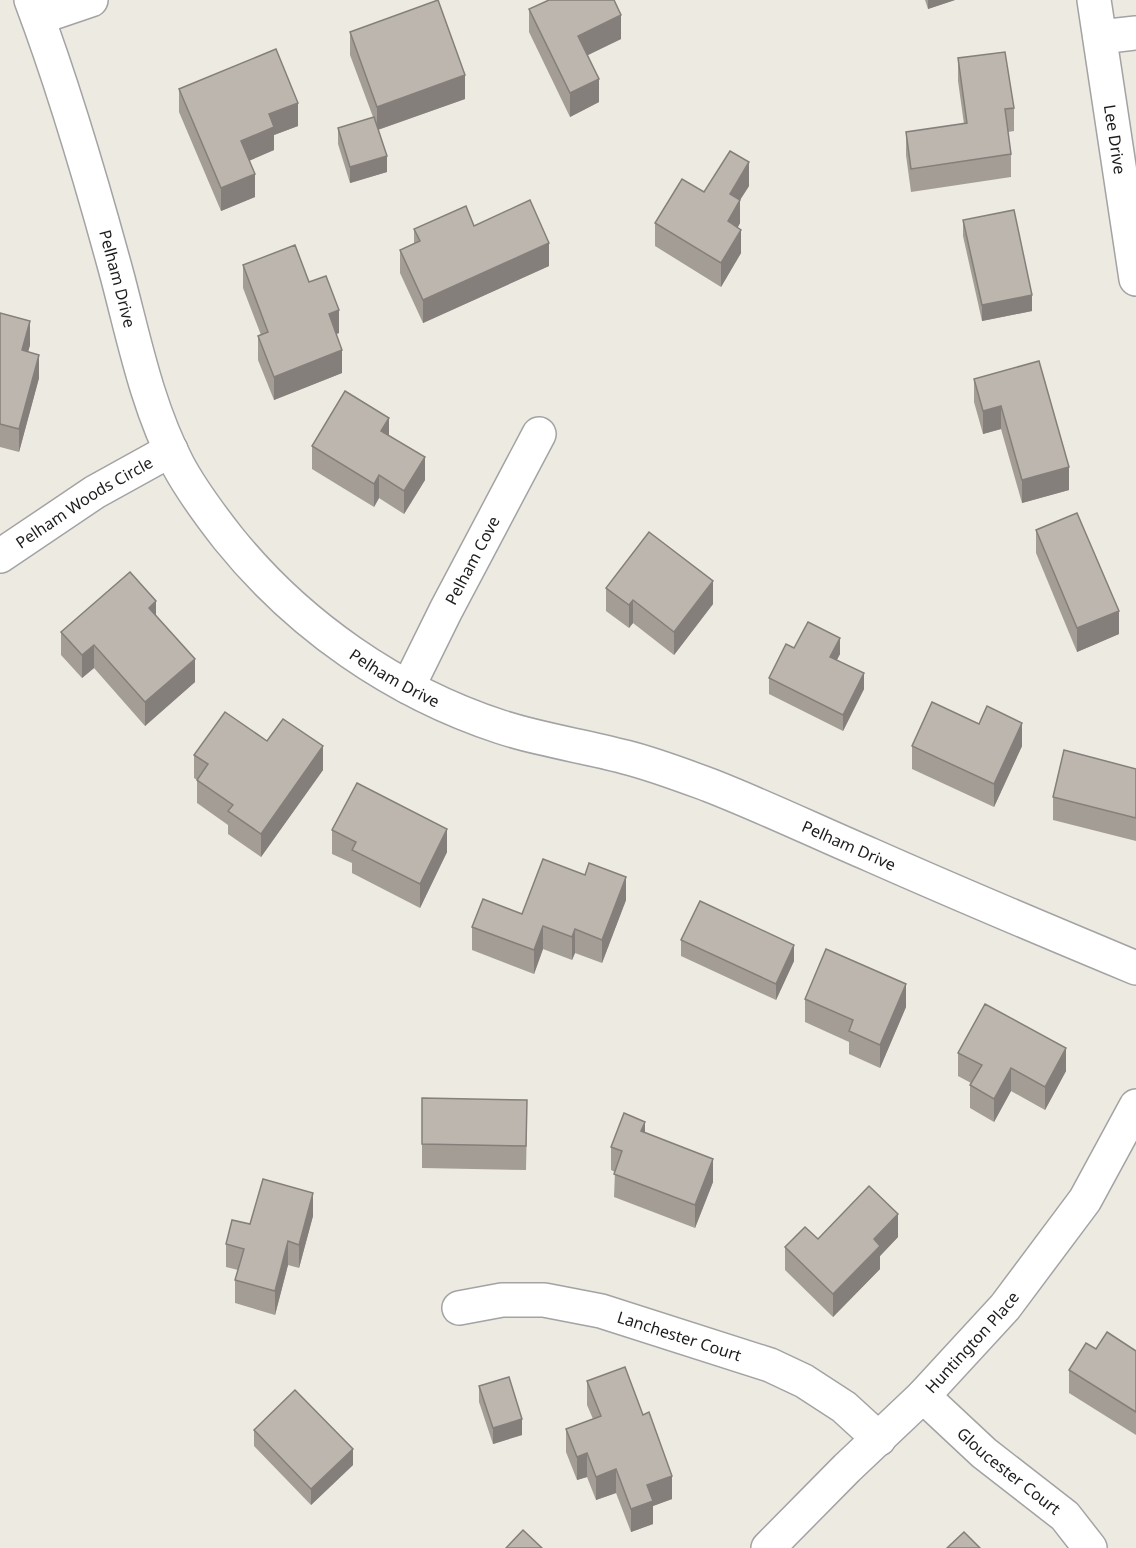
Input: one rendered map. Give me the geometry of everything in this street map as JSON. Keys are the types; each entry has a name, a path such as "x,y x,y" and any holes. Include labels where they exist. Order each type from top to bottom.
{"street":[{"path":"34,9 91,0"},
{"name":"Lee Drive","path":"1094,0 1136,279"},
{"name":"Pelham Drive","path":"34,9 52,58 90,183 153,407 171,450 180,470 213,519 249,563 286,602 316,627 360,658 408,687 453,709 503,727 628,757 709,785 1136,968"},
{"path":"1100,37 1136,33"},
{"name":"Pelham Cove","path":"408,687 539,434"},
{"name":"Pelham Woods Circle","path":"0,556 95,492 171,450"},
{"name":"Huntington Place","path":"768,1548 847,1468 923,1396 1005,1307 1085,1200 1136,1106"},
{"name":"Lanchester Court","path":"459,1308 502,1300 544,1300 601,1311 770,1365 804,1381 844,1407 879,1439"},
{"name":"Gloucester Court","path":"923,1396 984,1453 1065,1516 1090,1548"}],"building":[{"path":"438,0 465,75 377,107 350,32"},
{"path":"549,0 614,0 621,15 578,36 599,79 570,93 529,9"},
{"path":"276,49 298,103 269,114 274,127 241,141 255,174 221,188 179,89"},
{"path":"1005,52 1014,108 1005,109 1011,154 911,169 906,132 967,123 958,58"},
{"path":"374,117 387,156 350,167 338,128"},
{"path":"730,151 749,162 730,194 740,200 728,221 741,230 721,263 655,223 682,179 704,192"},
{"path":"530,200 549,243 423,300 400,250 420,241 414,229 466,206 474,226"},
{"path":"1014,210 1032,295 982,305 963,220"},
{"path":"295,245 309,282 326,276 339,310 329,314 342,350 274,377 258,336 268,332 243,265"},
{"path":"0,313 30,321 22,350 39,355 19,429 0,424"},
{"path":"1039,361 1069,467 1022,480 1001,406 983,411 974,379"},
{"path":"345,391 389,418 381,431 425,457 404,491 379,475 374,484 312,446"},
{"path":"1077,513 1119,611 1077,628 1036,530"},
{"path":"649,532 713,581 674,632 633,600 629,605 606,588"},
{"path":"130,572 156,601 149,608 195,659 145,702 94,645 82,655 61,632"},
{"path":"808,622 840,638 830,657 864,673 843,715 769,678 786,644 794,648"},
{"path":"932,702 979,724 987,706 1022,723 994,784 912,746"},
{"path":"225,712 267,741 283,719 323,746 261,834 228,811 233,805 197,780 208,764 194,755"},
{"path":"1064,750 1136,769 1136,818 1053,797"},
{"path":"357,783 447,829 420,884 352,850 356,842 332,830"},
{"path":"543,859 585,875 589,863 626,877 602,940 575,929 572,937 543,926 534,950 472,927 483,899 522,914"},
{"path":"700,901 794,945 776,984 681,940"},
{"path":"826,949 906,984 880,1045 849,1031 853,1020 805,999"},
{"path":"985,1004 1066,1048 1045,1087 1011,1068 994,1099 970,1085 982,1065 958,1053"},
{"path":"422,1098 527,1100 526,1146 422,1144"},
{"path":"624,1113 645,1122 641,1131 713,1159 695,1205 614,1174 622,1151 611,1147"},
{"path":"263,1179 313,1193 299,1245 288,1241 275,1291 235,1280 244,1249 226,1244 232,1220 250,1224"},
{"path":"869,1186 898,1214 874,1239 880,1246 833,1294 785,1247 805,1227 818,1239"},
{"path":"1107,1332 1136,1351 1136,1412 1069,1370 1086,1343 1096,1349"},
{"path":"625,1367 643,1415 649,1412 672,1476 647,1485 653,1501 631,1509 616,1469 596,1477 587,1453 577,1457 566,1429 601,1416 587,1381"},
{"path":"509,1377 522,1419 493,1428 479,1386"},
{"path":"295,1390 353,1449 311,1489 254,1430"},
{"path":"523,1530 542,1548 506,1548"},
{"path":"964,1532 980,1548 947,1548"}]}
